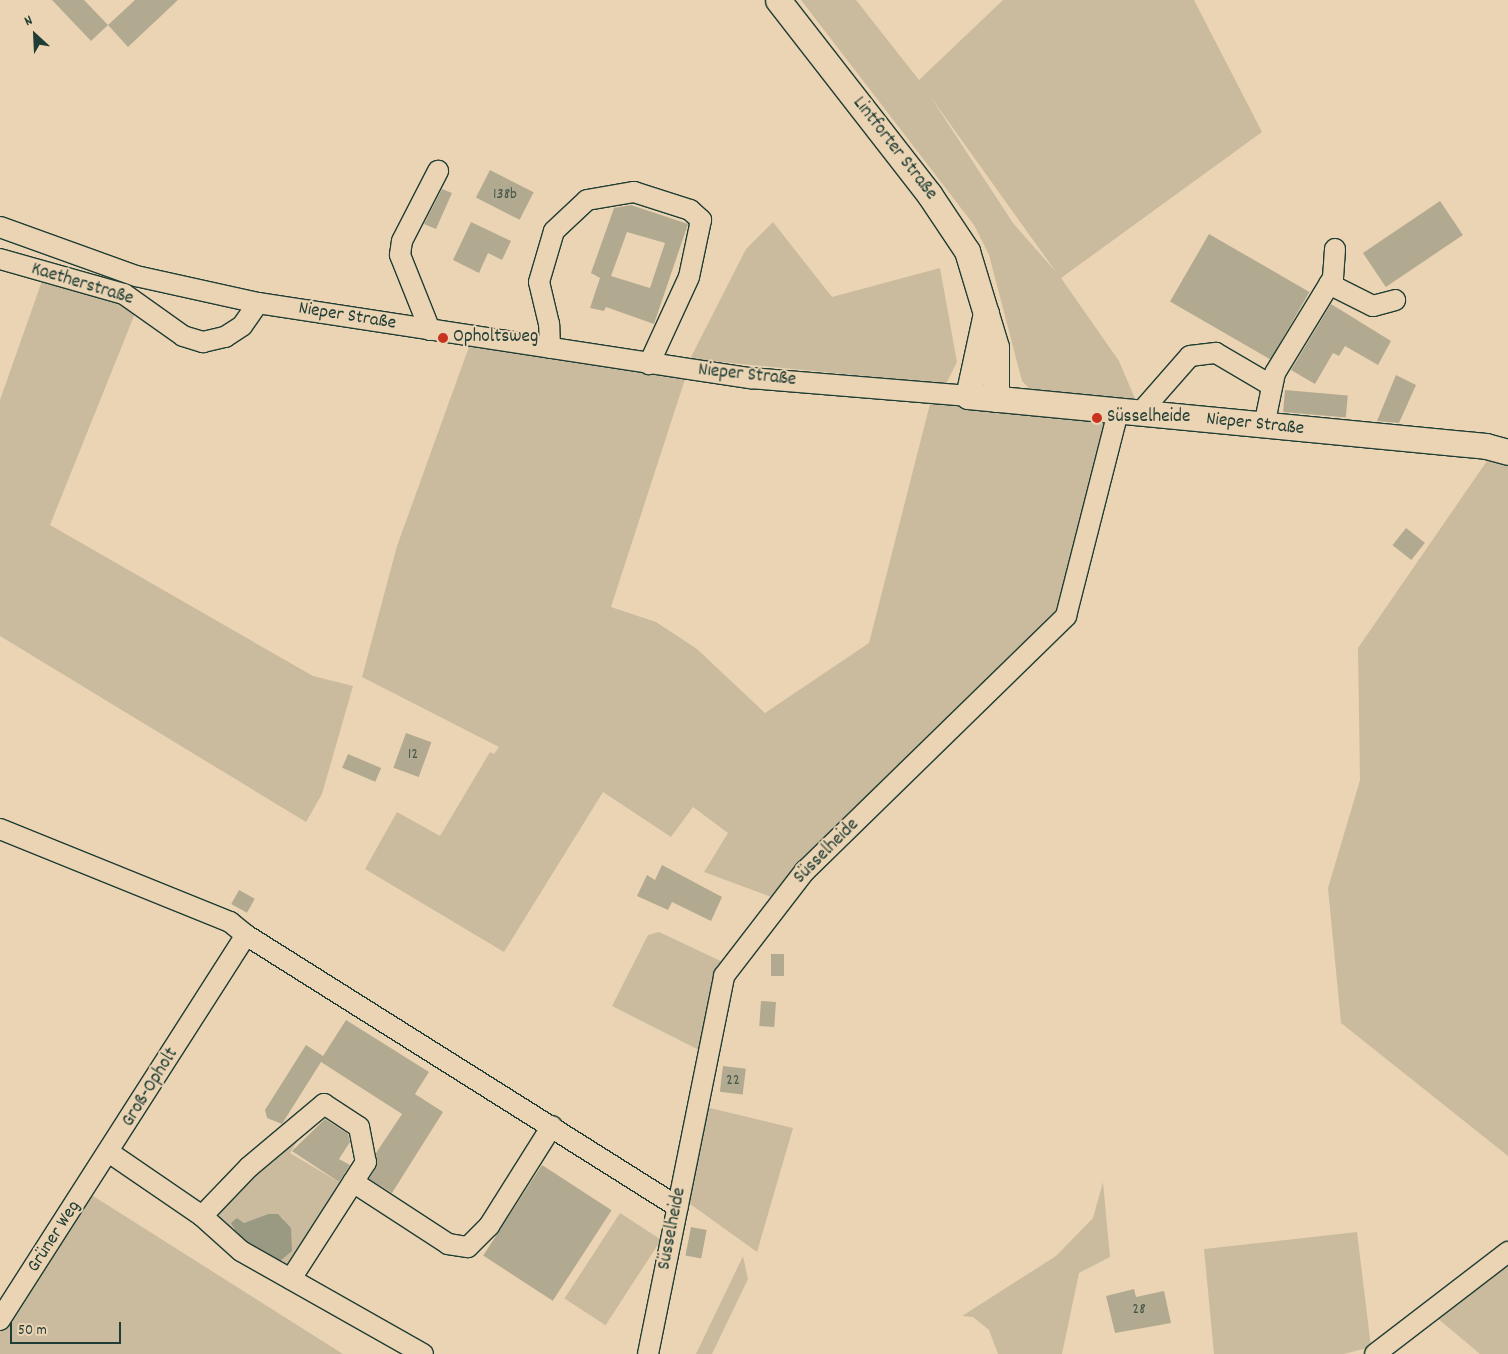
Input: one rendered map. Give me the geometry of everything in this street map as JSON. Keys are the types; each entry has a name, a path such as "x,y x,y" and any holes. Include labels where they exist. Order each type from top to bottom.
{"main road":[{"name":"Lintforter Straße","path":"778,0 950,222 967,251 996,346 996,399"},
{"name":"Lintforter Straße","path":"968,396 986,313"},
{"name":"Nieper Straße","path":"968,396 1128,413 1486,446 1508,452"}],"street":[{"path":"430,330 400,255 402,241 438,171"},
{"path":"550,348 549,324 539,282 554,231 587,200 634,192 690,210 701,220 689,277 649,364"},
{"name":"Nieper Straße","path":"0,227 136,276 258,303 751,378 968,396"},
{"path":"1264,426 1275,373 1329,284 1335,249"},
{"name":"Kaetherstraße","path":"0,259 124,294 183,336 203,342 224,337 242,326 258,303"},
{"path":"1329,284 1372,306 1394,300"},
{"path":"1128,413 1190,356 1216,353 1272,386"},
{"name":"Süsselheide","path":"643,1351 678,1207 716,1000 724,976 805,871 1066,616 1128,413"},
{"path":"0,829 230,922 246,935 678,1207"},
{"name":"Groß-Opholt","path":"110,1153 246,935"},
{"path":"202,1216 249,1168 324,1104 359,1127 366,1162 292,1279"},
{"path":"353,1182 448,1244 468,1247 489,1226 552,1126"},
{"path":"110,1153 202,1216 241,1251 423,1354"},
{"name":"Grüner Weg","path":"0,1320 110,1153"},
{"path":"1375,1354 1508,1252"}],"shaded area":[{"path":"801,0 856,0 919,80 1003,0 1194,0 1262,132 1061,278 1119,361 1136,401 1034,393 1022,381 989,255 974,225","holes":["930,96 1056,272 1013,223"]},
{"path":"773,222 832,297 940,268 957,362 946,384 690,359 746,249"},
{"path":"43,278 138,306 50,525 313,676 353,686 322,794 306,822 0,636 0,400"},
{"path":"470,344 688,370 611,607 656,622 697,649 765,713 869,643 931,400 1106,420 1064,604 774,898 704,872 728,833 693,807 671,837 603,792 504,952 365,869 397,812 440,836 490,752 494,754 499,747 362,677 397,546"},
{"path":"1489,458 1508,465 1508,1156 1341,1023 1328,888 1360,780 1358,648"},
{"path":"659,932 725,963 709,996 699,1050 612,1006 648,935"},
{"path":"702,1106 793,1128 757,1252 686,1201"},
{"path":"298,1140 290,1153 342,1184 290,1269 218,1222 218,1207 256,1167","holes":["268,1214 285,1219 233,1229 237,1218 244,1223"]},
{"path":"1103,1182 1110,1257 1079,1273 1062,1354 998,1354 989,1330 973,1317 962,1316 1056,1256 1093,1218"},
{"path":"90,1194 343,1354 0,1354 0,1325"},
{"path":"620,1213 661,1240 606,1325 564,1299"},
{"path":"268,1214 278,1214 291,1228 292,1251 280,1261 263,1256 239,1237 231,1223 237,1218 244,1223"},
{"path":"1357,1232 1371,1347 1344,1354 1214,1354 1204,1249"},
{"path":"743,1256 748,1279 712,1354 696,1354"},
{"path":"1508,1259 1508,1354 1480,1354 1436,1317"}],"building":[{"path":"52,0 84,0 108,25 91,41"},
{"path":"135,0 178,0 128,47 108,25"},
{"path":"490,170 534,192 520,220 476,198"},
{"path":"442,189 452,193 436,229 424,224"},
{"path":"1440,201 1463,235 1386,287 1363,253"},
{"path":"631,205 688,224 654,324 606,307 604,311 590,308 600,278 591,273 614,208","holes":["627,232 665,243 650,288 611,276"]},
{"path":"471,222 511,241 502,260 488,253 479,273 453,260"},
{"path":"1209,234 1309,292 1270,360 1170,302"},
{"path":"1331,304 1391,341 1378,365 1345,346 1339,356 1333,353 1315,384 1291,370"},
{"path":"1396,375 1416,385 1399,423 1377,421"},
{"path":"1285,390 1348,395 1346,417 1283,412"},
{"path":"1406,528 1425,543 1411,560 1392,545"},
{"path":"406,733 431,742 419,777 393,768"},
{"path":"348,754 381,768 375,782 342,768"},
{"path":"662,865 722,897 711,921 672,902 668,910 637,896 647,875 655,880"},
{"path":"239,890 255,899 247,913 231,904"},
{"path":"771,954 784,954 784,976 771,976"},
{"path":"761,1001 776,1002 774,1027 759,1026"},
{"path":"346,1020 429,1072 415,1094 443,1112 392,1193 369,1179 376,1168 376,1153 402,1114 321,1062 282,1124 267,1118 265,1110 306,1045 323,1056"},
{"path":"723,1066 746,1069 743,1095 720,1092"},
{"path":"325,1119 348,1134 350,1142 339,1159 350,1165 339,1182 292,1151"},
{"path":"542,1165 612,1210 553,1301 483,1256"},
{"path":"691,1227 707,1230 701,1259 685,1255"},
{"path":"1134,1289 1136,1297 1164,1291 1171,1323 1115,1333 1106,1296"}],"place":[{"name":"Opholtsweg","path":"443,338"},
{"name":"Süsselheide","path":"1097,418"}]}
